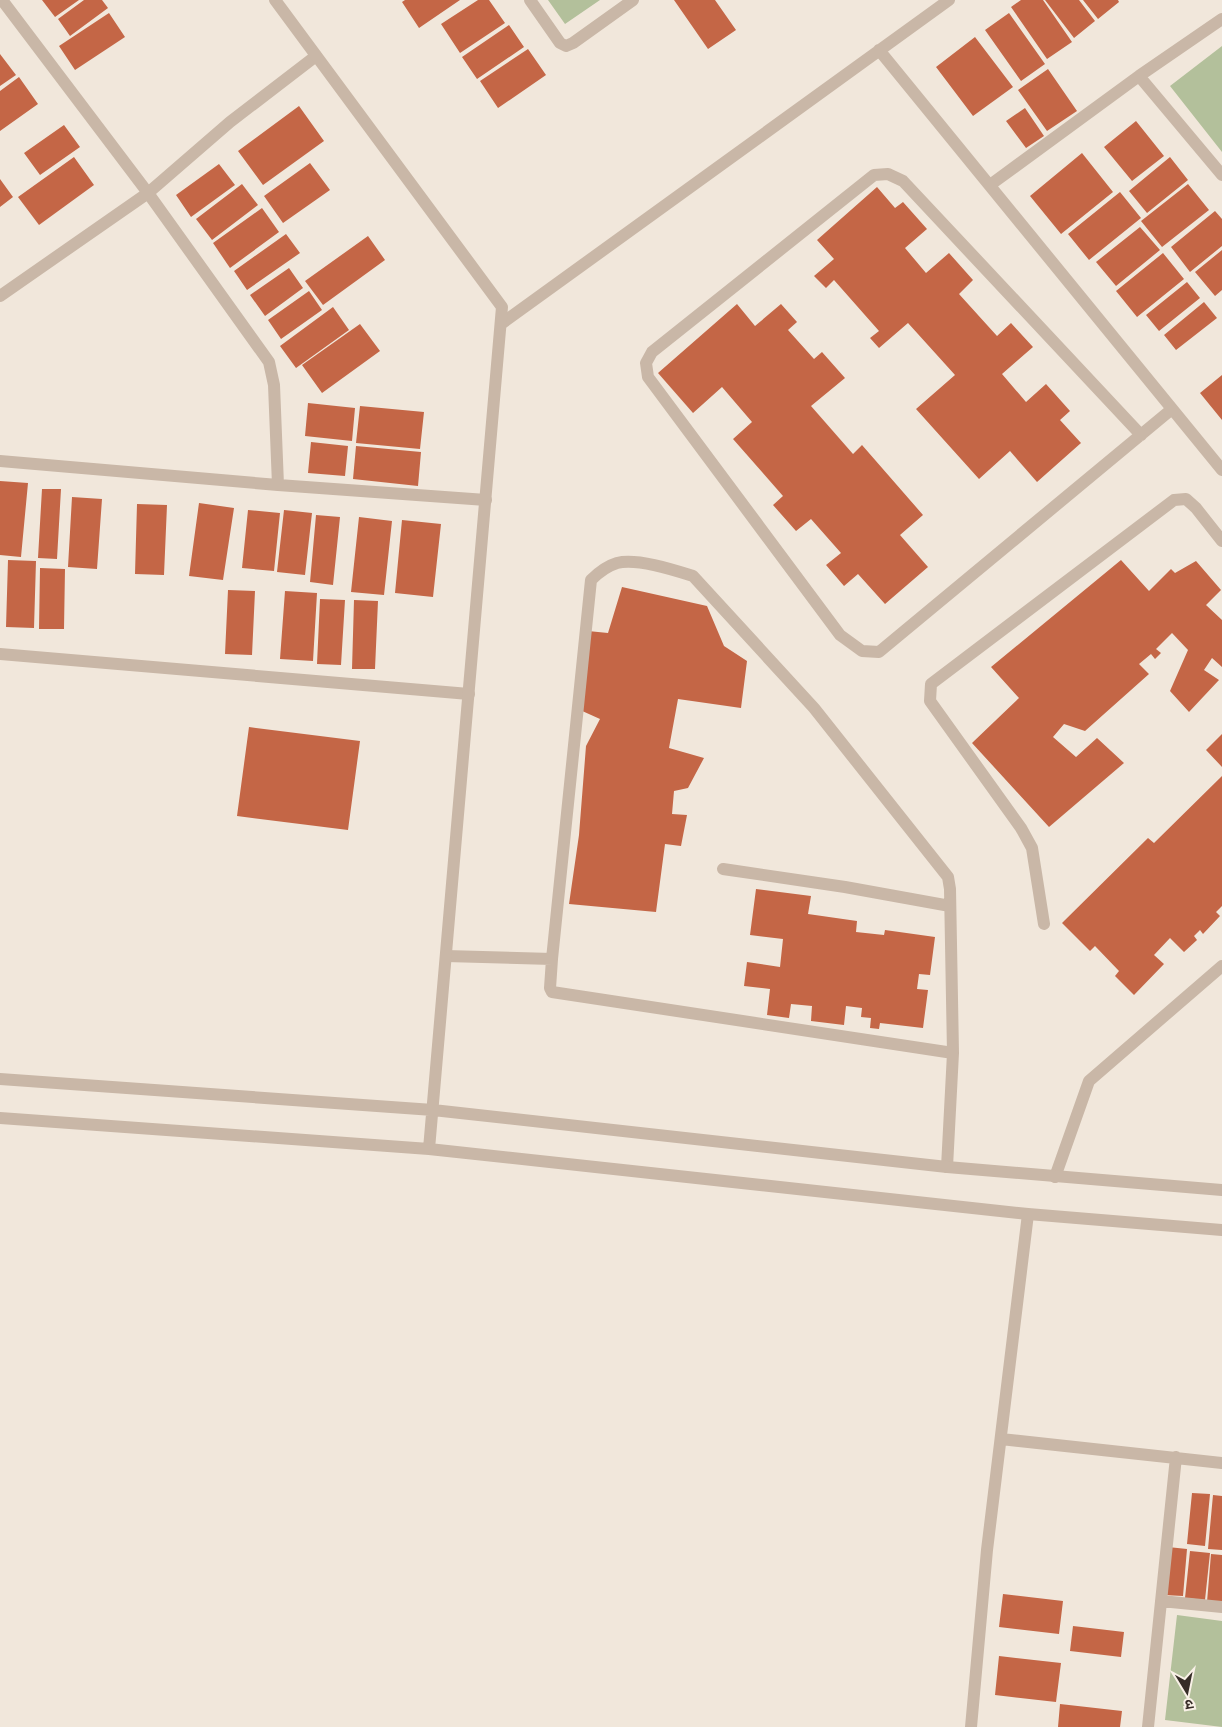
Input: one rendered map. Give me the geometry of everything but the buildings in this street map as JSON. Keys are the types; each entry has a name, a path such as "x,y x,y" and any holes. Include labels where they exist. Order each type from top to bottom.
{"street":[{"path":"2,0 148,194 269,362 274,384 278,485"},
{"path":"275,0 502,307 430,1150"},
{"path":"530,0 560,43 566,46 633,0"},
{"path":"501,324 949,0"},
{"path":"990,185 1139,76 1222,19"},
{"path":"879,50 1222,470"},
{"path":"0,296 148,194 230,122 316,56"},
{"path":"1139,76 1222,175"},
{"path":"1141,435 903,181 888,174 874,174 652,352 646,363 648,377 840,635 862,651 879,652 1141,435 1172,409"},
{"path":"0,461 278,485 486,500"},
{"path":"1044,924 1032,848 1021,828 930,701 932,684 1174,500 1186,499 1196,508 1222,541"},
{"path":"947,1168 953,1053 950,884 946,874 814,708 693,576 653,565 628,562 618,563 598,574 591,580 552,959 550,988 552,992 953,1053"},
{"path":"0,654 469,694"},
{"path":"723,869 845,887 950,906"},
{"path":"446,956 552,959"},
{"path":"1055,1177 1089,1082 1222,966"},
{"path":"0,1079 433,1110 947,1168 1222,1190"},
{"path":"0,1118 430,1150 1028,1214 1222,1230"},
{"path":"971,1727 987,1550 1028,1214"},
{"path":"1001,1438 1222,1463"},
{"path":"1148,1727 1176,1457"},
{"path":"1161,1601 1222,1607"}],"green space":[{"path":"548,0 600,0 565,24"},
{"path":"1222,46 1222,152 1170,86"},
{"path":"1177,1615 1222,1621 1222,1727 1165,1720"}]}
